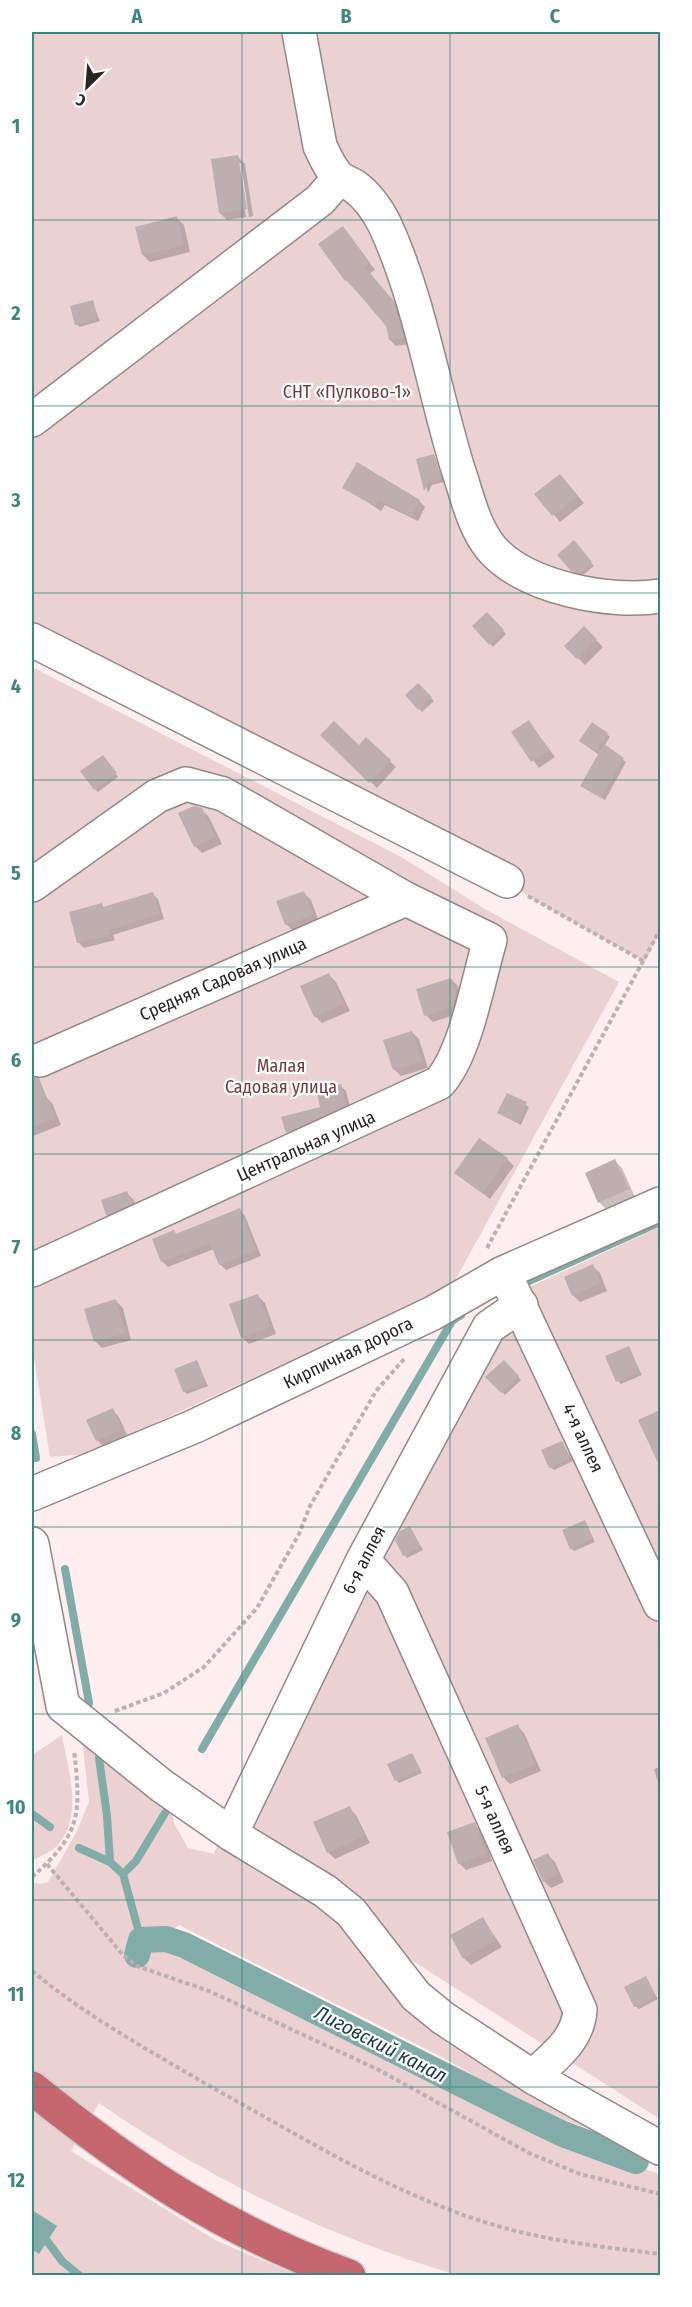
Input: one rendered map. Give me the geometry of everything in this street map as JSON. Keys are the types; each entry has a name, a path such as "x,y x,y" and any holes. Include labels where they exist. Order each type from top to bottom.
{"highway":[{"path":"32,2088 151,2178 210,2213 272,2245 349,2276"}],"street":[{"path":"299,32 320,146 327,162 339,178 370,199 384,225 409,291 443,420 474,518 491,547 503,560 528,575 571,589 612,598 640,599 660,596"},
{"path":"32,420 320,200 339,178"},
{"path":"32,640 507,881"},
{"path":"32,885 157,796 186,784 223,794 406,899"},
{"name":"Центральная улица","path":"32,1270 439,1083 448,1074 459,1050 490,940 406,899"},
{"name":"Средняя Садовая улица","path":"40,1060 406,899"},
{"name":"Кирпичная дорога","path":"32,1494 195,1426 433,1313 494,1263 660,1204"},
{"name":"4-я аллея","path":"494,1263 521,1305 660,1604"},
{"name":"6-я аллея","path":"235,1828 363,1560 489,1327 521,1305"},
{"path":"32,1544 73,1714 162,1786 235,1828 351,1912 416,1996 443,2018 533,2077 660,2148"},
{"name":"5-я аллея","path":"363,1560 392,1593 580,2010 579,2025 572,2038 533,2077"}],"path":[{"path":"507,881 531,898 645,962"},
{"path":"494,1263 660,930"},
{"path":"32,1877 47,1864 63,1843 78,1811 73,1714 164,1693 204,1667 224,1647 257,1608 299,1534 310,1506 376,1391 411,1349"},
{"path":"47,1864 123,1955 137,1966 209,1991 379,2070 529,2153 580,2174 660,2194"},
{"path":"32,1971 81,2009 171,2063 344,2162 409,2193 491,2224 573,2242 660,2254"}],"green space":[{"name":"СНТ «Пулково-1»","path":"32,32 660,32 660,931 645,962 531,898 507,881 32,640"},
{"name":"Малая Садовая улица","path":"32,667 403,858 485,909 619,982 452,1286 88,1454 50,1457 32,1346"},
{"path":"660,1227 660,2119 402,1954 238,1822 514,1294"},
{"path":"81,1729 171,1804 174,1823 188,1848 214,1854 221,1834 322,1896 375,1956 633,2142 591,2130 519,2102 442,2057 179,1925 160,1939 567,2146 660,2174 660,2275 461,2276 365,2244 273,2204 184,2157 99,2103 71,2151 217,2241 297,2275 32,2275 32,1882 40,1884 48,1882 77,1831 89,1802"},
{"path":"62,1735 72,1793 70,1821 65,1835 56,1847 32,1861 32,1755"}],"water":[{"path":"32,2210 57,2226 39,2254 32,2249"}],"building":[{"path":"238,155 247,209 219,213 211,159"},
{"path":"177,216 184,245 142,255 135,227"},
{"path":"343,226 370,263 365,267 393,300 404,338 389,340 386,326 347,280 345,281 318,244"},
{"path":"93,300 98,318 75,325 70,306"},
{"path":"434,454 442,479 429,482 424,491 416,459"},
{"path":"357,462 420,500 412,516 378,500 375,506 342,488"},
{"path":"560,474 578,496 552,516 534,494"},
{"path":"574,540 592,562 580,573 571,571 557,555"},
{"path":"487,612 504,630 489,645 472,626"},
{"path":"584,626 597,639 577,659 564,646"},
{"path":"418,683 432,697 418,710 405,695"},
{"path":"529,720 549,750 531,762 511,732"},
{"path":"334,721 359,745 366,737 391,760 369,783 320,735"},
{"path":"592,722 608,733 595,752 579,741"},
{"path":"604,744 624,758 601,798 580,786"},
{"path":"103,755 117,773 94,790 80,771"},
{"path":"194,806 202,808 216,837 194,847 178,813"},
{"path":"304,891 313,915 285,925 276,901"},
{"path":"153,892 160,914 109,930 110,935 77,943 69,912 102,903 103,907"},
{"path":"329,973 344,1004 314,1017 300,986"},
{"path":"451,978 456,994 453,1006 424,1016 416,989"},
{"path":"412,1031 422,1061 393,1070 383,1040"},
{"path":"32,1076 39,1078 55,1118 32,1127"},
{"path":"341,1084 346,1105 286,1133 281,1117 320,1107 316,1090"},
{"path":"507,1093 527,1102 517,1123 497,1113"},
{"path":"479,1138 508,1158 482,1193 454,1173"},
{"path":"615,1159 629,1189 598,1203 585,1173"},
{"path":"127,1191 132,1204 106,1215 101,1200"},
{"path":"240,1208 256,1250 219,1265 210,1243 161,1262 152,1239 174,1230 176,1234"},
{"path":"593,1264 601,1283 572,1296 564,1277"},
{"path":"258,1294 270,1327 241,1338 229,1304"},
{"path":"116,1299 125,1333 94,1342 84,1309"},
{"path":"629,1346 640,1372 616,1382 605,1356"},
{"path":"197,1360 206,1382 183,1392 174,1369"},
{"path":"504,1360 519,1376 501,1393 485,1377"},
{"path":"113,1408 122,1430 96,1441 86,1420"},
{"path":"660,1410 660,1467 638,1420"},
{"path":"562,1441 570,1458 549,1468 541,1450"},
{"path":"585,1520 593,1538 570,1549 562,1530"},
{"path":"410,1526 421,1547 403,1556 395,1540 400,1531"},
{"path":"518,1724 535,1764 502,1778 485,1738"},
{"path":"412,1753 420,1769 395,1781 387,1764"},
{"path":"350,1806 364,1836 327,1853 313,1822"},
{"path":"475,1822 486,1854 458,1864 447,1832"},
{"path":"548,1853 558,1875 543,1882 533,1860"},
{"path":"483,1917 496,1940 463,1959 450,1935"},
{"path":"646,1976 656,1996 634,2007 624,1987"}],"waterway":[{"path":"520,1285 660,1222"},
{"path":"202,1749 452,1321 461,1315"},
{"path":"32,1434 36,1458"},
{"path":"65,1569 89,1703"},
{"path":"99,1758 107,1816 110,1862"},
{"path":"123,1874 136,1861 165,1813"},
{"path":"32,1814 50,1827"},
{"path":"79,1848 110,1862 123,1874 141,1940"},
{"name":"Лиговский канал","path":"137,1955 141,1940 166,1939 184,1945 563,2134 636,2161"},
{"path":"47,2241 62,2261 80,2276"}]}
